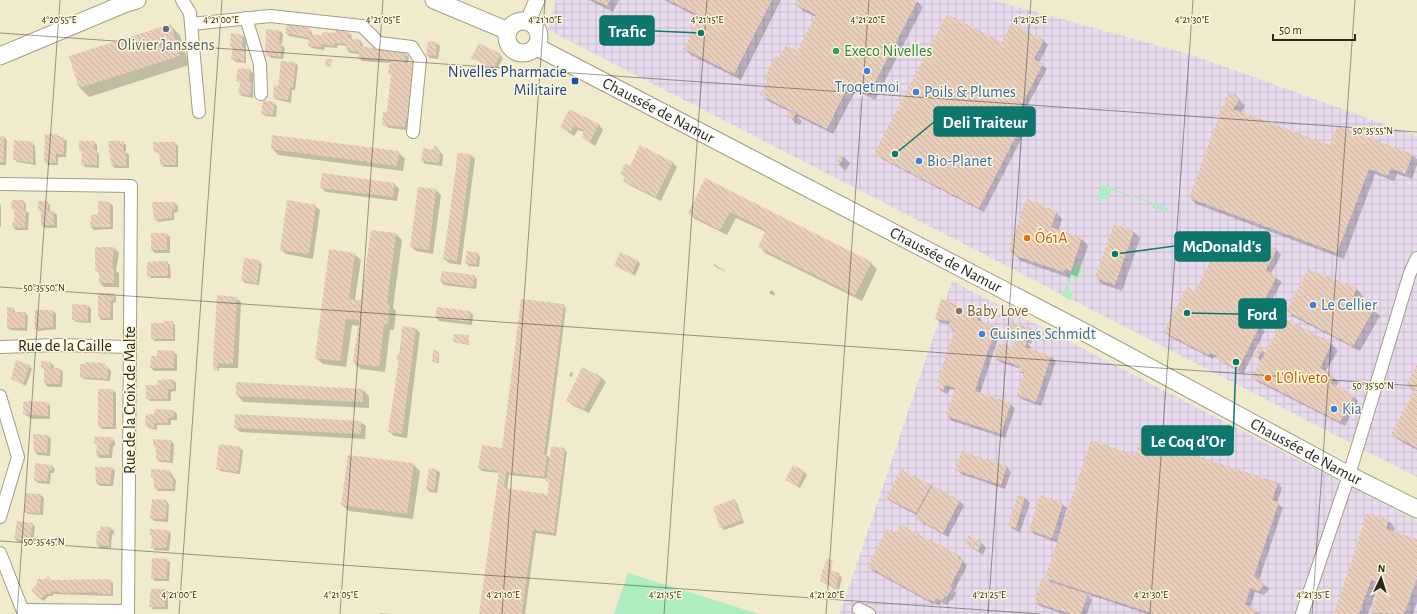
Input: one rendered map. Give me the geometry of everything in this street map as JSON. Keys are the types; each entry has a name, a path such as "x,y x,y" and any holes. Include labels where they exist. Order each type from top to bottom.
{"main road":[{"path":"434,0 508,31"},
{"path":"0,56 129,1"},
{"path":"520,21 528,21 535,25 539,32 540,39 537,47 531,51 524,53 517,52 509,43 508,31 512,25 520,21"},
{"name":"Chaussée de Namur","path":"537,47 1084,332 1349,475 1417,509"}],"street":[{"path":"182,0 190,13 199,112"},
{"path":"528,21 537,0"},
{"path":"191,24 270,16 362,26 379,43 412,47 420,60 413,132"},
{"path":"246,18 260,64 261,94"},
{"name":"Rue de la Croix de Malte","path":"0,184 131,186 128,612"},
{"path":"1302,614 1349,475 1410,272 1417,258"},
{"name":"Rue de la Caille","path":"0,347 59,345 130,347"},
{"path":"0,396 18,457 0,517"},
{"path":"0,553 24,612 128,612"}],"shaded area":[{"path":"556,0 992,0 1192,55 1417,136 1417,477 548,30"},
{"path":"952,281 1417,521 1417,614 840,614"}],"green space":[{"path":"1102,185 1168,208 1167,212 1152,207 1153,204 1111,190 1108,198 1096,201"},
{"path":"1074,264 1083,267 1079,279 1071,278 1067,289 1074,292 1070,300 1062,296"},
{"path":"628,573 759,614 614,614"}],"building":[{"path":"594,0 610,0 607,6"},
{"path":"668,0 772,0 734,74 684,49 700,16"},
{"path":"798,0 918,0 869,94 849,84 827,129 760,95 768,81 764,79 775,56 779,58 786,45 797,51 816,15 795,4"},
{"path":"947,14 1002,42 1011,23 1044,40 1034,59 1043,64 1021,106 1029,111 979,208 874,154"},
{"path":"171,24 180,56 79,88 69,56"},
{"path":"287,24 310,28 310,34 322,35 323,32 335,33 336,30 349,32 348,38 361,40 360,46 406,53 405,63 412,63 412,70 415,70 409,119 406,119 404,127 382,125 383,112 387,112 391,74 388,74 390,61 358,58 359,52 346,50 347,44 335,43 334,46 322,44 321,47 308,46 309,38 285,33"},
{"path":"266,29 280,31 279,43 282,44 281,57 265,55"},
{"path":"231,33 243,35 242,47 245,48 244,61 231,59 233,46 230,46"},
{"path":"428,41 437,42 436,56 426,55"},
{"path":"479,43 501,54 493,69 471,58"},
{"path":"326,59 332,59 331,67 325,66"},
{"path":"281,61 296,62 293,88 290,88 288,100 273,98 274,85 278,86"},
{"path":"487,67 491,69 489,74 485,72"},
{"path":"238,68 250,69 249,82 252,82 250,95 238,94 240,82 236,81"},
{"path":"1230,93 1235,94 1239,98 1238,103 1233,109 1330,145 1337,126 1413,154 1405,174 1391,168 1388,176 1369,169 1337,253 1189,198 1223,105 1225,106 1225,98"},
{"path":"263,100 275,102 273,115 261,114"},
{"path":"569,109 599,124 590,142 582,138 584,130 574,126 571,132 569,132 560,127"},
{"path":"790,111 796,114 793,119 788,117"},
{"path":"45,134 57,134 57,137 64,137 64,154 56,154 56,163 44,163"},
{"path":"272,135 399,151 397,166 271,149"},
{"path":"0,136 4,136 4,162 0,162"},
{"path":"14,140 33,142 33,163 13,160"},
{"path":"79,141 94,141 94,150 97,150 97,165 81,165 82,151 79,151"},
{"path":"108,141 124,141 123,151 126,151 126,166 111,165"},
{"path":"153,142 176,142 176,165 160,165 159,152 153,151"},
{"path":"640,145 673,162 656,197 623,181 625,176 620,174 625,164 629,165 629,168"},
{"path":"434,146 438,147 437,150 440,151 439,163 421,161 423,148 433,150"},
{"path":"457,153 471,154 457,261 443,259 456,172"},
{"path":"840,154 844,156 839,165 836,164"},
{"path":"322,173 395,183 393,197 320,188"},
{"path":"705,178 872,262 855,295 758,247 766,230 730,212 720,230 688,213"},
{"path":"418,187 436,189 429,250 410,247"},
{"path":"1026,199 1045,205 1044,207 1057,211 1051,227 1082,238 1071,271 1065,269 1063,272 1014,255 1015,252 1009,250"},
{"path":"12,200 24,200 24,209 26,209 25,228 12,227 12,223 14,223 14,209 11,209"},
{"path":"287,200 316,205 309,254 280,250"},
{"path":"38,201 48,201 48,211 54,211 54,225 41,225 41,211 38,211"},
{"path":"98,201 110,202 110,227 90,227 91,215 98,214"},
{"path":"152,202 175,202 175,210 172,210 172,218 154,220"},
{"path":"1114,224 1134,231 1115,285 1095,278"},
{"path":"371,230 396,233 387,303 390,304 388,324 384,324 379,367 353,363 359,320 346,319 340,361 315,358 329,249 355,253 349,299 361,300"},
{"path":"151,233 167,233 167,250 151,250"},
{"path":"1233,235 1255,246 1258,241 1277,249 1266,270 1277,276 1261,307 1269,308 1262,321 1256,316 1253,322 1260,325 1238,370 1216,358 1217,356 1210,353 1208,355 1164,332 1187,287 1195,291 1213,255 1215,256 1217,252 1220,254 1227,239 1231,239"},
{"path":"95,247 114,247 112,267 114,268 114,283 99,283 99,271 95,270"},
{"path":"467,251 478,253 476,265 465,263"},
{"path":"620,252 638,260 632,274 614,266"},
{"path":"244,258 260,260 257,283 241,281"},
{"path":"168,261 168,276 147,276 147,262"},
{"path":"714,264 726,270 725,272 713,266"},
{"name":"Le Cellier","path":"1308,269 1357,288 1352,299 1374,309 1353,346 1286,311"},
{"path":"442,271 475,275 473,287 440,282"},
{"path":"98,293 114,293 114,300 111,300 110,318 98,318"},
{"path":"217,295 237,297 233,364 218,363 218,371 214,371 213,363"},
{"path":"521,299 564,304 544,454 547,454 544,477 506,472 504,488 546,494 546,504 549,482 546,481 551,446 565,448 554,533 533,530 522,614 479,614 499,471 478,468 482,445 502,448"},
{"path":"941,299 957,304 955,308 978,315 977,320 996,327 975,391 1011,403 1001,434 946,416 955,388 945,385 944,390 938,389 939,383 937,382 954,331 948,328 950,321 935,319"},
{"path":"72,304 88,305 88,321 72,320"},
{"path":"7,307 13,307 13,312 25,312 25,328 7,328"},
{"path":"437,307 470,311 469,322 435,318"},
{"path":"35,310 53,310 53,327 34,329"},
{"path":"1284,318 1332,343 1320,368 1335,376 1331,383 1354,395 1340,422 1252,377"},
{"path":"164,321 173,321 173,339 151,339 151,323 164,323"},
{"path":"1012,322 1032,328 1028,341 1007,334"},
{"path":"402,326 416,328 402,434 388,432 399,360 396,359 397,355 400,355"},
{"path":"454,334 469,335 469,344 453,342"},
{"path":"1017,338 1027,342 1025,347 1051,356 1036,402 1017,395 1024,372 1018,371 1020,364 1019,366 994,358 999,343 1013,347"},
{"path":"1259,347 1263,349 1258,358 1254,356"},
{"path":"157,350 175,351 174,368 150,368 151,356 157,356"},
{"path":"433,350 439,351 438,362 432,361"},
{"path":"16,360 30,365 23,384 11,379"},
{"path":"41,361 51,362 51,368 60,368 60,384 44,384 44,368 41,367"},
{"path":"86,362 105,363 105,366 108,367 108,379 80,377 80,364 86,364"},
{"path":"1417,363 1417,448 1391,434 1415,390 1406,385"},
{"path":"582,367 602,377 584,409 566,401"},
{"path":"173,379 174,389 168,389 168,399 146,399 146,385 157,385 158,380"},
{"path":"236,382 363,389 363,402 236,396"},
{"path":"98,389 113,389 113,427 98,427"},
{"path":"23,402 48,402 48,416 23,414"},
{"path":"155,409 174,410 174,417 168,418 168,423 155,423 154,428 145,425 146,414 154,414"},
{"path":"235,414 361,421 361,434 234,428"},
{"path":"33,434 48,435 47,453 34,452"},
{"path":"94,437 113,437 113,443 110,443 109,455 96,455 97,444 94,443"},
{"path":"1141,437 1186,452 1187,448 1196,450 1194,455 1278,483 1272,500 1279,502 1254,576 1265,584 1259,591 1250,588 1245,605 1257,609 1255,614 1154,614 1045,578 1091,440 1135,455"},
{"path":"153,439 171,440 170,461 156,460 156,447 153,446"},
{"path":"219,444 241,447 238,472 216,469"},
{"path":"961,451 1007,466 1001,485 955,470"},
{"path":"348,455 414,463 407,514 341,505"},
{"path":"35,463 52,465 52,470 49,470 47,481 34,481"},
{"path":"793,465 805,471 797,486 785,480"},
{"path":"95,467 112,467 110,484 96,483"},
{"path":"429,468 437,469 435,490 426,489"},
{"path":"151,469 170,470 170,477 173,477 173,489 154,489 154,477 151,477"},
{"path":"901,469 931,485 916,513 886,498"},
{"path":"932,486 960,500 943,533 915,518"},
{"path":"26,493 41,494 40,513 24,512"},
{"path":"1018,495 1025,497 1016,528 1008,526"},
{"path":"1040,495 1063,503 1052,538 1029,530"},
{"path":"152,499 167,500 166,519 150,519"},
{"path":"734,499 742,520 720,528 713,507"},
{"path":"1367,513 1389,520 1386,529 1417,539 1417,579 1404,614 1370,613 1381,583 1371,580 1359,614 1334,614"},
{"path":"17,521 33,523 30,540 14,539"},
{"path":"900,524 959,555 958,558 963,561 950,587 952,588 947,597 945,596 942,601 936,598 934,602 929,599 928,600 867,566 887,529 896,533"},
{"path":"101,526 112,527 111,532 109,532 109,546 96,545 97,531 100,531"},
{"path":"150,529 169,530 166,548 151,548 152,535 150,535"},
{"path":"969,535 982,542 978,551 965,544"},
{"path":"152,558 168,559 166,579 151,578"},
{"path":"827,558 833,561 830,570 824,567"},
{"path":"823,568 840,573 836,589 828,586 829,584 820,581"},
{"path":"48,576 51,580 111,579 111,594 98,594 98,592 61,593 51,591 50,594 46,594 40,599 31,590 37,584 37,579 45,579"},
{"path":"1041,579 1088,594 1081,614 1071,614 1034,602"},
{"path":"151,589 165,589 165,607 149,607"}],"place":[{"name":"Olivier Janssens","path":"166,29"},
{"name":"Trafic","path":"701,33"},
{"name":"Execo Nivelles","path":"836,51"},
{"name":"Troqetmoi","path":"867,71"},
{"name":"Nivelles Pharmacie Militaire","path":"575,81"},
{"name":"Poils & Plumes","path":"916,92"},
{"name":"Deli Traiteur","path":"895,154"},
{"name":"Bio-Planet","path":"919,161"},
{"name":"Ô61A","path":"1027,238"},
{"name":"McDonald's","path":"1115,254"},
{"name":"Le Cellier","path":"1313,305"},
{"name":"Baby Love","path":"959,311"},
{"name":"Ford","path":"1187,313"},
{"name":"Cuisines Schmidt","path":"982,334"},
{"name":"Le Coq d'Or","path":"1236,362"},
{"name":"L'Oliveto","path":"1268,378"},
{"name":"Kia","path":"1334,409"}]}
